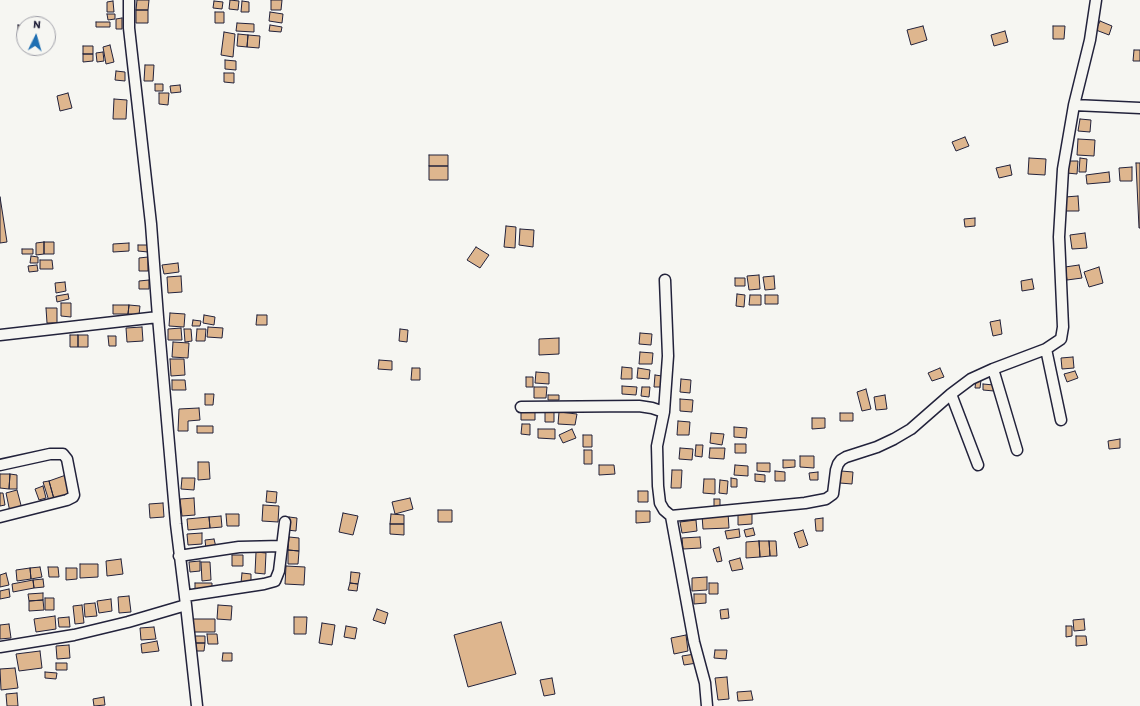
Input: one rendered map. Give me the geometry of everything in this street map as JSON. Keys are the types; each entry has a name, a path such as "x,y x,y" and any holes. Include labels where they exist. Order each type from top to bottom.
{"street":[{"path":"129,0 129,28 151,224 179,556 186,601 197,706"},
{"path":"671,516 826,500 833,494 838,464 846,456 883,444 911,429 951,394 971,380 993,369 1046,349 1061,339 1063,331 1059,237 1063,169 1074,105 1090,40 1096,0"},
{"path":"1074,105 1140,108"},
{"path":"665,280 668,356 664,412 658,446 658,486 662,507 671,516 694,642 705,683 707,706"},
{"path":"0,335 158,317"},
{"path":"1046,349 1061,420"},
{"path":"993,369 1017,450"},
{"path":"951,394 978,465"},
{"path":"521,407 639,406 664,412"},
{"path":"0,465 50,454 63,454 67,459 74,495 67,500 0,517"},
{"path":"0,647 74,634 128,622 186,601 275,581 279,571 285,522"},
{"path":"179,556 239,547 282,546"}],"building":[{"path":"137,0 149,0 148,10 136,10"},
{"path":"230,0 239,1 238,10 229,9"},
{"path":"271,0 282,0 281,10 271,10"},
{"path":"113,1 114,12 107,12 107,2"},
{"path":"214,1 223,2 222,9 213,8"},
{"path":"242,1 249,2 249,12 241,12"},
{"path":"136,10 148,10 148,23 136,23"},
{"path":"215,12 224,12 224,23 215,23"},
{"path":"270,12 283,14 282,23 269,21"},
{"path":"107,14 115,14 115,19 108,20"},
{"path":"122,18 122,29 116,29 116,19"},
{"path":"1100,21 1112,26 1109,35 1096,30"},
{"path":"96,22 110,22 110,27 96,27"},
{"path":"237,23 254,24 254,32 236,31"},
{"path":"270,25 282,27 281,32 269,31"},
{"path":"923,26 927,40 911,45 907,30"},
{"path":"1053,26 1065,26 1064,39 1053,39"},
{"path":"1005,31 1008,42 994,46 991,35"},
{"path":"224,32 235,34 233,57 221,55"},
{"path":"238,34 248,35 247,47 237,46"},
{"path":"248,35 260,36 259,48 247,47"},
{"path":"110,45 114,62 106,64 103,47"},
{"path":"83,46 93,46 93,54 83,54"},
{"path":"1134,50 1140,50 1140,61 1133,61"},
{"path":"103,52 104,61 97,62 96,53"},
{"path":"83,54 93,54 93,61 83,62"},
{"path":"225,60 236,61 236,70 225,69"},
{"path":"145,65 154,65 153,81 144,81"},
{"path":"116,71 125,72 125,81 115,80"},
{"path":"224,73 234,73 234,83 224,82"},
{"path":"155,84 163,84 163,91 155,91"},
{"path":"180,85 181,92 171,93 170,86"},
{"path":"68,93 72,108 60,111 57,96"},
{"path":"159,93 169,93 168,105 159,104"},
{"path":"114,99 127,100 126,119 113,119"},
{"path":"1080,119 1091,120 1090,132 1078,131"},
{"path":"965,137 969,146 956,151 952,142"},
{"path":"1078,139 1095,140 1094,156 1077,155"},
{"path":"429,155 448,155 448,166 429,166"},
{"path":"1029,158 1046,159 1045,175 1028,174"},
{"path":"1080,158 1087,159 1086,172 1079,172"},
{"path":"1068,161 1078,161 1077,174 1067,173"},
{"path":"1136,163 1140,163 1140,228 1139,228"},
{"path":"1010,165 1012,175 999,178 996,168"},
{"path":"429,166 448,166 448,180 429,180"},
{"path":"1132,167 1132,181 1120,181 1119,168"},
{"path":"1109,172 1110,182 1087,184 1086,175"},
{"path":"1078,196 1079,211 1066,211 1065,197"},
{"path":"0,197 7,242 0,243"},
{"path":"975,218 975,226 965,227 964,219"},
{"path":"506,226 516,227 515,248 504,247"},
{"path":"520,229 534,230 533,247 519,245"},
{"path":"1085,233 1087,248 1072,249 1070,235"},
{"path":"44,242 44,254 36,255 36,243"},
{"path":"44,242 54,242 54,254 44,254"},
{"path":"129,243 129,251 113,252 113,244"},
{"path":"138,245 148,245 148,252 138,251"},
{"path":"476,247 489,255 480,268 467,260"},
{"path":"22,249 33,249 33,254 22,254"},
{"path":"31,256 38,257 38,263 30,263"},
{"path":"148,257 148,271 139,271 139,258"},
{"path":"40,260 52,260 53,269 40,269"},
{"path":"178,263 179,272 164,274 162,265"},
{"path":"37,265 38,271 29,272 28,266"},
{"path":"1079,265 1082,278 1067,280 1065,267"},
{"path":"1099,267 1103,283 1089,287 1084,272"},
{"path":"759,275 760,289 749,290 747,276"},
{"path":"181,276 182,292 168,293 167,277"},
{"path":"774,276 775,289 765,290 763,277"},
{"path":"735,278 745,278 745,286 735,286"},
{"path":"1032,279 1034,289 1022,291 1021,281"},
{"path":"149,280 149,289 139,289 139,281"},
{"path":"65,282 66,291 56,293 55,283"},
{"path":"68,294 69,299 57,302 56,296"},
{"path":"737,294 745,295 744,307 736,306"},
{"path":"750,295 761,295 761,305 749,305"},
{"path":"765,295 778,295 778,304 765,304"},
{"path":"61,303 71,303 71,317 61,316"},
{"path":"113,305 129,305 128,314 113,314"},
{"path":"129,305 140,306 139,315 128,314"},
{"path":"46,308 57,308 57,323 47,323"},
{"path":"170,313 185,314 184,327 169,326"},
{"path":"204,315 215,317 214,325 203,323"},
{"path":"257,315 267,315 267,325 256,325"},
{"path":"193,320 201,321 200,326 192,326"},
{"path":"1000,320 1002,334 993,336 990,322"},
{"path":"142,327 143,341 127,342 126,328"},
{"path":"208,327 223,328 222,338 207,337"},
{"path":"181,328 182,340 168,340 168,329"},
{"path":"184,329 191,329 192,341 185,342"},
{"path":"197,329 206,329 205,341 196,341"},
{"path":"400,329 408,330 407,342 399,341"},
{"path":"640,333 652,334 651,345 639,344"},
{"path":"70,335 78,335 78,347 70,347"},
{"path":"78,335 88,335 88,347 78,347"},
{"path":"108,336 116,336 116,346 109,346"},
{"path":"559,338 559,354 539,355 539,339"},
{"path":"173,342 189,343 188,358 172,357"},
{"path":"640,352 653,353 652,364 639,364"},
{"path":"1073,357 1074,368 1062,369 1061,358"},
{"path":"170,359 184,359 185,375 171,376"},
{"path":"379,360 392,361 392,370 378,369"},
{"path":"622,367 632,368 632,379 621,379"},
{"path":"412,368 420,368 420,380 411,380"},
{"path":"638,368 650,370 649,379 637,378"},
{"path":"940,368 944,377 932,381 928,373"},
{"path":"1075,371 1078,378 1067,382 1064,374"},
{"path":"536,372 549,373 549,384 535,383"},
{"path":"655,375 662,376 662,387 654,387"},
{"path":"526,377 533,377 533,387 526,387"},
{"path":"681,379 691,380 690,393 680,392"},
{"path":"976,379 981,380 980,388 975,388"},
{"path":"172,380 185,380 186,390 172,390"},
{"path":"983,384 994,385 994,391 983,390"},
{"path":"622,386 637,387 636,395 622,394"},
{"path":"534,387 547,387 546,398 534,398"},
{"path":"642,387 650,387 649,397 641,396"},
{"path":"866,389 871,409 862,411 857,392"},
{"path":"205,394 214,394 213,405 205,405"},
{"path":"548,395 559,395 559,400 548,400"},
{"path":"885,395 887,409 876,410 874,397"},
{"path":"680,399 693,400 692,412 680,411"},
{"path":"199,408 200,420 188,421 188,431 178,431 179,409"},
{"path":"521,411 535,411 535,420 521,420"},
{"path":"545,411 554,411 554,422 545,422"},
{"path":"559,412 577,414 575,425 558,424"},
{"path":"840,413 853,413 853,421 840,421"},
{"path":"812,418 825,418 825,428 812,429"},
{"path":"678,421 690,422 689,435 677,435"},
{"path":"522,424 530,424 530,435 521,434"},
{"path":"197,426 213,426 213,433 197,433"},
{"path":"734,427 747,428 746,438 734,437"},
{"path":"538,429 555,429 555,439 538,438"},
{"path":"572,429 576,438 563,443 559,435"},
{"path":"711,433 724,434 722,445 710,443"},
{"path":"583,435 592,435 592,447 583,447"},
{"path":"1120,439 1120,448 1109,449 1108,441"},
{"path":"735,444 746,444 746,453 735,453"},
{"path":"696,445 703,445 702,457 695,456"},
{"path":"680,448 693,449 692,460 679,459"},
{"path":"710,448 725,448 724,459 709,458"},
{"path":"584,450 592,450 592,464 584,464"},
{"path":"800,456 814,456 814,468 800,467"},
{"path":"783,460 795,460 795,467 783,468"},
{"path":"198,462 209,462 210,479 198,480"},
{"path":"757,463 770,463 770,472 757,471"},
{"path":"599,465 614,465 615,474 599,475"},
{"path":"735,465 748,466 748,476 734,475"},
{"path":"672,470 682,470 681,488 671,488"},
{"path":"775,471 785,472 785,481 775,481"},
{"path":"841,471 853,472 852,484 840,483"},
{"path":"818,472 818,480 810,480 809,473"},
{"path":"0,474 10,474 9,489 0,488"},
{"path":"10,474 17,475 17,489 9,489"},
{"path":"755,474 765,475 765,482 755,481"},
{"path":"66,475 72,493 54,499 49,481"},
{"path":"182,478 195,478 194,490 181,489"},
{"path":"731,478 737,479 737,487 731,487"},
{"path":"704,479 715,479 715,494 703,493"},
{"path":"720,480 728,481 727,494 719,493"},
{"path":"49,481 54,499 49,501 43,482"},
{"path":"43,486 46,498 39,500 35,489"},
{"path":"17,490 22,509 10,512 6,493"},
{"path":"267,491 277,492 276,503 266,502"},
{"path":"638,491 648,491 648,502 638,502"},
{"path":"0,493 3,493 5,505 0,506"},
{"path":"194,498 195,515 182,516 180,499"},
{"path":"410,498 413,509 395,514 392,502"},
{"path":"714,499 720,499 720,507 714,507"},
{"path":"163,503 164,517 150,518 149,504"},
{"path":"263,505 279,506 278,522 262,521"},
{"path":"438,510 452,510 452,522 438,522"},
{"path":"636,511 650,511 650,522 636,523"},
{"path":"343,513 358,516 353,535 339,532"},
{"path":"728,513 729,528 703,529 702,515"},
{"path":"226,514 239,514 239,526 227,526"},
{"path":"391,514 404,515 404,524 390,524"},
{"path":"738,514 752,514 752,524 738,525"},
{"path":"221,516 222,527 210,528 209,517"},
{"path":"209,517 210,528 188,530 187,519"},
{"path":"289,517 297,518 296,531 287,530"},
{"path":"823,518 823,531 816,531 815,519"},
{"path":"696,520 697,531 682,533 680,522"},
{"path":"390,524 404,524 404,535 390,534"},
{"path":"753,528 755,535 746,537 744,530"},
{"path":"739,529 740,537 727,539 725,531"},
{"path":"803,530 808,545 799,548 794,533"},
{"path":"202,533 202,544 188,545 187,534"},
{"path":"289,537 299,538 299,551 288,550"},
{"path":"700,537 701,548 683,549 682,538"},
{"path":"214,539 216,547 206,549 205,540"},
{"path":"759,541 769,541 770,556 760,557"},
{"path":"759,541 760,557 746,558 746,542"},
{"path":"769,541 776,541 777,556 770,556"},
{"path":"719,547 722,561 717,562 713,549"},
{"path":"288,550 299,551 298,564 288,564"},
{"path":"256,552 266,553 265,574 255,573"},
{"path":"232,555 243,555 243,566 232,566"},
{"path":"740,558 743,569 732,571 729,561"},
{"path":"121,559 123,574 107,576 106,561"},
{"path":"200,561 200,571 190,572 189,562"},
{"path":"201,562 210,562 211,580 202,581"},
{"path":"80,564 98,564 98,577 80,578"},
{"path":"286,566 305,567 304,585 285,584"},
{"path":"40,567 42,577 31,579 30,568"},
{"path":"48,567 58,567 59,577 49,577"},
{"path":"30,568 31,579 17,581 16,570"},
{"path":"66,568 77,568 77,579 66,580"},
{"path":"351,572 360,573 358,584 350,583"},
{"path":"6,573 9,585 0,587 0,575"},
{"path":"242,573 251,574 251,584 241,583"},
{"path":"707,577 707,590 692,591 692,578"},
{"path":"43,579 44,587 34,588 33,580"},
{"path":"33,580 34,588 13,592 12,584"},
{"path":"195,583 212,583 212,591 195,591"},
{"path":"350,583 358,584 357,591 348,590"},
{"path":"709,583 718,583 718,594 709,594"},
{"path":"9,589 10,597 0,599 0,591"},
{"path":"43,593 43,600 29,601 28,594"},
{"path":"694,594 706,594 706,603 694,604"},
{"path":"129,596 131,612 119,613 118,597"},
{"path":"45,598 54,598 54,610 45,610"},
{"path":"111,599 112,611 99,613 97,601"},
{"path":"43,600 44,610 29,611 29,601"},
{"path":"95,603 97,616 85,617 84,604"},
{"path":"82,605 84,623 75,624 73,606"},
{"path":"218,605 232,606 231,620 217,619"},
{"path":"377,609 388,613 385,624 373,620"},
{"path":"728,609 729,618 721,619 720,610"},
{"path":"55,616 56,629 36,632 34,619"},
{"path":"69,617 70,627 59,627 58,618"},
{"path":"294,617 307,617 306,634 294,634"},
{"path":"193,619 215,619 215,632 193,632"},
{"path":"1084,619 1085,630 1074,631 1073,620"},
{"path":"501,622 516,674 468,687 454,635"},
{"path":"322,623 335,625 332,645 319,643"},
{"path":"9,624 11,638 0,639 0,625"},
{"path":"346,626 357,628 355,639 344,637"},
{"path":"1066,626 1072,626 1072,636 1066,637"},
{"path":"154,627 156,639 141,640 140,628"},
{"path":"207,634 217,634 218,644 208,644"},
{"path":"686,635 688,651 674,654 671,638"},
{"path":"194,636 205,636 205,643 194,643"},
{"path":"1076,636 1086,636 1087,645 1076,646"},
{"path":"157,641 159,651 142,653 141,644"},
{"path":"194,643 205,643 204,651 194,651"},
{"path":"69,645 70,658 57,659 56,646"},
{"path":"715,650 727,650 726,659 714,658"},
{"path":"40,651 42,668 19,671 16,654"},
{"path":"223,653 232,653 232,661 222,661"},
{"path":"695,654 697,663 684,665 682,656"},
{"path":"56,663 67,663 67,670 56,670"},
{"path":"15,668 18,688 1,690 0,669"},
{"path":"45,672 57,673 56,679 45,678"},
{"path":"727,677 729,699 718,700 715,678"},
{"path":"552,678 555,694 544,696 540,680"},
{"path":"751,691 753,700 738,701 737,692"},
{"path":"17,693 18,706 7,706 6,694"},
{"path":"104,697 105,705 94,706 93,699"}]}
